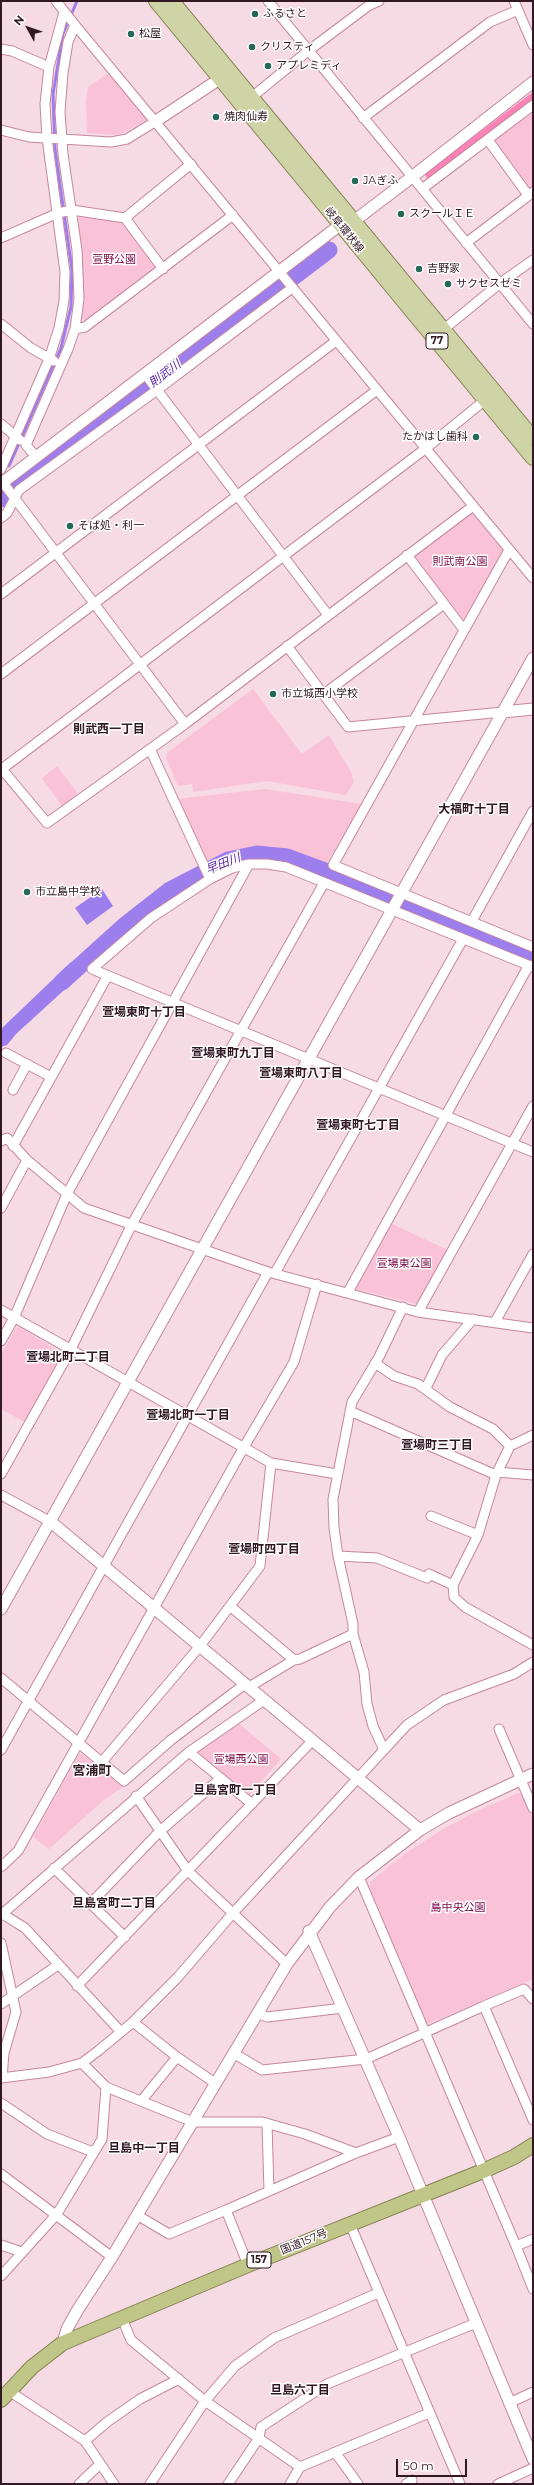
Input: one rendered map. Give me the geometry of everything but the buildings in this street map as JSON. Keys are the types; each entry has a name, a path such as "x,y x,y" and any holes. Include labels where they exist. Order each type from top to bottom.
{"highway":[{"name":"国道157号","path":"4,2392 32,2367 63,2343 248,2265 483,2171 514,2157 533,2145"}],"main road":[{"name":"岐阜環状線","path":"156,1 533,458"},
{"name":"岐阜環状線","path":"172,1 533,438"}],"street":[{"path":"56,1 533,578"},
{"path":"268,1 308,52 499,284 531,319"},
{"path":"252,97 368,6 379,1"},
{"path":"363,118 490,22 516,5 533,45"},
{"path":"1,469 21,441 56,362 75,329 79,299 79,271 65,212 54,138 45,104 49,67 69,18"},
{"path":"21,441 56,362 64,301 65,212 54,138 60,112 62,80 68,42 69,18"},
{"path":"1,49 12,51 49,67"},
{"path":"1,130 29,136 120,141 156,121 221,78"},
{"path":"6,488 19,490 152,383 287,281 340,225 354,221 533,82"},
{"path":"422,189 533,106"},
{"path":"466,243 531,194 488,140"},
{"path":"1,238 65,212 125,218 191,164"},
{"path":"75,329 85,327 233,215"},
{"path":"125,218 163,269"},
{"path":"443,330 499,284 533,260"},
{"path":"1,518 7,513 6,488 36,457 152,383 287,281"},
{"path":"1,324 31,348 56,362"},
{"path":"1,594 336,341"},
{"path":"152,383 284,554 328,615"},
{"path":"1,674 96,604 377,390"},
{"path":"473,506 185,724 47,822 1,768 284,554 426,449 485,400"},
{"path":"1,424 21,441 36,457"},
{"path":"6,488 57,552 185,724"},
{"path":"348,1292 445,1116 531,966 463,939 333,865 509,550"},
{"path":"407,555 464,630"},
{"path":"324,694 444,604"},
{"path":"287,646 348,727 533,709"},
{"path":"1,1609 130,1381 307,1058 397,902 533,658"},
{"path":"150,749 209,878"},
{"path":"472,921 533,811"},
{"path":"533,947 472,921 324,882 286,867 267,864 249,864 232,868 209,878 151,918 92,969 107,977 172,1004 307,1058 533,1152"},
{"path":"1,1341 14,1318 67,1194 249,864"},
{"path":"1,1474 71,1348 132,1224 324,882"},
{"path":"1,1750 187,1416 272,1273 463,939"},
{"path":"13,1146 107,977"},
{"path":"6,1053 51,1077"},
{"path":"13,1090 27,1064"},
{"path":"418,1312 533,1106"},
{"path":"1,1141 7,1138 27,1160 84,1208 272,1273 348,1292 418,1312 533,1328"},
{"path":"1,1208 27,1160"},
{"path":"495,1322 533,1254"},
{"path":"1,1867 18,1851 244,1447 294,1362 317,1284"},
{"path":"384,1750 373,1726 367,1704 364,1672 353,1634 353,1624 338,1556 332,1499 350,1411 360,1385 375,1364 403,1307"},
{"path":"1,1310 130,1381 187,1416 271,1462 337,1474"},
{"path":"426,1388 442,1355 473,1319"},
{"path":"375,1364 394,1376 426,1388 450,1408 493,1428 510,1446"},
{"path":"350,1411 496,1474 533,1475"},
{"path":"533,1435 510,1446 496,1474 478,1535 453,1585 454,1597 465,1607 533,1645"},
{"path":"101,1763 200,1646 260,1566 271,1462"},
{"path":"1,1495 51,1522 420,1830"},
{"path":"432,1516 478,1535"},
{"path":"338,1556 377,1558 427,1578 428,1574 453,1585"},
{"path":"230,1606 294,1660"},
{"path":"1,1678 124,1781 177,1735 247,1685 294,1660 300,1659 353,1634"},
{"path":"1,1944 11,1997 16,2012 4,2053 1,2078 49,2072 82,2063 133,2022 178,1977 233,1913 407,1725 434,1705 514,1674 533,1662"},
{"path":"121,2032 58,1966 25,1928 1,1914 136,1796 189,1752 264,1700"},
{"path":"499,1729 533,1808"},
{"path":"77,1986 313,1740"},
{"path":"189,1752 252,1804"},
{"path":"63,2343 67,2329 77,2311 112,2257 286,1964 310,1931 359,1877 420,1830 449,1813 533,1774"},
{"path":"90,1904 160,1831 221,1778"},
{"path":"136,1796 188,1872 286,1964"},
{"path":"54,1868 125,1937"},
{"path":"359,1877 426,2032 533,2289"},
{"path":"310,1931 399,2137 421,2195 533,2459"},
{"path":"1,2004 58,1966"},
{"path":"233,2053 262,2070 366,2059 529,1987 533,1999"},
{"path":"484,2006 533,2120"},
{"path":"257,2013 267,2017 343,2008"},
{"path":"133,2022 178,2057 215,2083"},
{"path":"142,2100 178,2057"},
{"path":"82,2063 106,2088 142,2100 192,2122 267,2124 305,2134 356,2153"},
{"path":"1,2276 57,2214 102,2139 106,2088"},
{"path":"1,2103 47,2134 94,2152"},
{"path":"267,2124 269,2191"},
{"path":"137,2215 169,2234 356,2153 399,2137"},
{"path":"1,2174 57,2214 112,2257"},
{"path":"226,2210 248,2265"},
{"path":"350,2224 460,2484"},
{"path":"516,2246 533,2239"},
{"path":"1,2245 22,2252"},
{"path":"150,2484 205,2401 236,2366 274,2338 378,2293"},
{"path":"122,2318 131,2340 205,2401 300,2467"},
{"path":"228,2484 259,2438 261,2427 327,2384 476,2323"},
{"path":"85,2441 107,2422 140,2399 179,2379"},
{"path":"4,2392 85,2441 114,2484"},
{"path":"509,2403 533,2392"},
{"path":"290,2484 300,2467 429,2413"},
{"path":"335,2452 358,2484"},
{"path":"79,2484 100,2464"},
{"path":"498,2484 533,2468"}],"green space":[{"path":"110,72 147,117 147,120 119,135 87,133 86,102 88,87"},
{"path":"533,112 533,187 530,189 493,140"},
{"name":"萱野公園","path":"80,216 123,222 155,264 155,268 85,320 80,317 84,289 78,218"},
{"name":"則武南公園","path":"470,514 474,515 502,549 502,552 466,618 462,619 415,558 417,554"},
{"path":"253,689 302,754 329,735 351,772 354,782 346,795 267,781 193,792 192,784 178,786 166,758 168,752"},
{"path":"57,766 79,795 63,808 42,778"},
{"path":"265,789 361,804 326,865 293,851 279,848 239,849 205,863 176,799"},
{"name":"萱場東公園","path":"390,1223 448,1250 417,1304 355,1289"},
{"path":"19,1327 63,1354 25,1422 1,1409 1,1354 15,1329"},
{"name":"萱場西公園","path":"237,1722 281,1759 245,1799 193,1753"},
{"path":"79,1754 82,1754 123,1787 104,1800 49,1849 33,1837"},
{"name":"島中央公園","path":"518,1793 522,1794 533,1820 533,1979 427,2024 370,1888 370,1882 403,1855 443,1829 473,1813"}],"shaded area":[{"path":"533,92 533,100 427,180 425,173"},
{"path":"102,889 113,906 87,925 75,908"},
{"path":"71,962 85,971 16,1034 7,1045 1,1047 1,1029"}],"waterway":[{"path":"9,466 61,348 71,307 72,270 55,149 53,94 63,34 77,1"},
{"name":"則武川","path":"1,499 329,250"},
{"name":"早田川","path":"62,982 124,926 170,890 228,860 257,854 287,857 333,874 533,959"}],"place":[{"name":"ふるさと","path":"255,14"},
{"name":"松屋","path":"131,34"},
{"name":"クリスティ","path":"252,47"},
{"name":"アプレミディ","path":"268,66"},
{"name":"焼肉仙寿","path":"216,117"},
{"name":"JAぎふ","path":"355,181"},
{"name":"スクールＩＥ","path":"401,214"},
{"name":"吉野家","path":"419,269"},
{"name":"サクセスゼミ","path":"448,284"},
{"name":"たかはし歯科","path":"476,437"},
{"name":"そば処・利一","path":"70,526"},
{"name":"市立城西小学校","path":"273,694"},
{"name":"市立島中学校","path":"27,892"}],"district":[{"name":"則武西一丁目","path":"109,729"},
{"name":"大福町十丁目","path":"474,809"},
{"name":"萱場東町十丁目","path":"144,1012"},
{"name":"萱場東町九丁目","path":"233,1053"},
{"name":"萱場東町八丁目","path":"301,1073"},
{"name":"萱場東町七丁目","path":"358,1125"},
{"name":"萱場北町二丁目","path":"68,1357"},
{"name":"萱場北町一丁目","path":"188,1415"},
{"name":"萱場町三丁目","path":"437,1445"},
{"name":"萱場町四丁目","path":"264,1549"},
{"name":"宮浦町","path":"92,1771"},
{"name":"旦島宮町一丁目","path":"235,1790"},
{"name":"旦島宮町二丁目","path":"114,1903"},
{"name":"旦島中一丁目","path":"144,2148"},
{"name":"旦島六丁目","path":"300,2390"}]}
